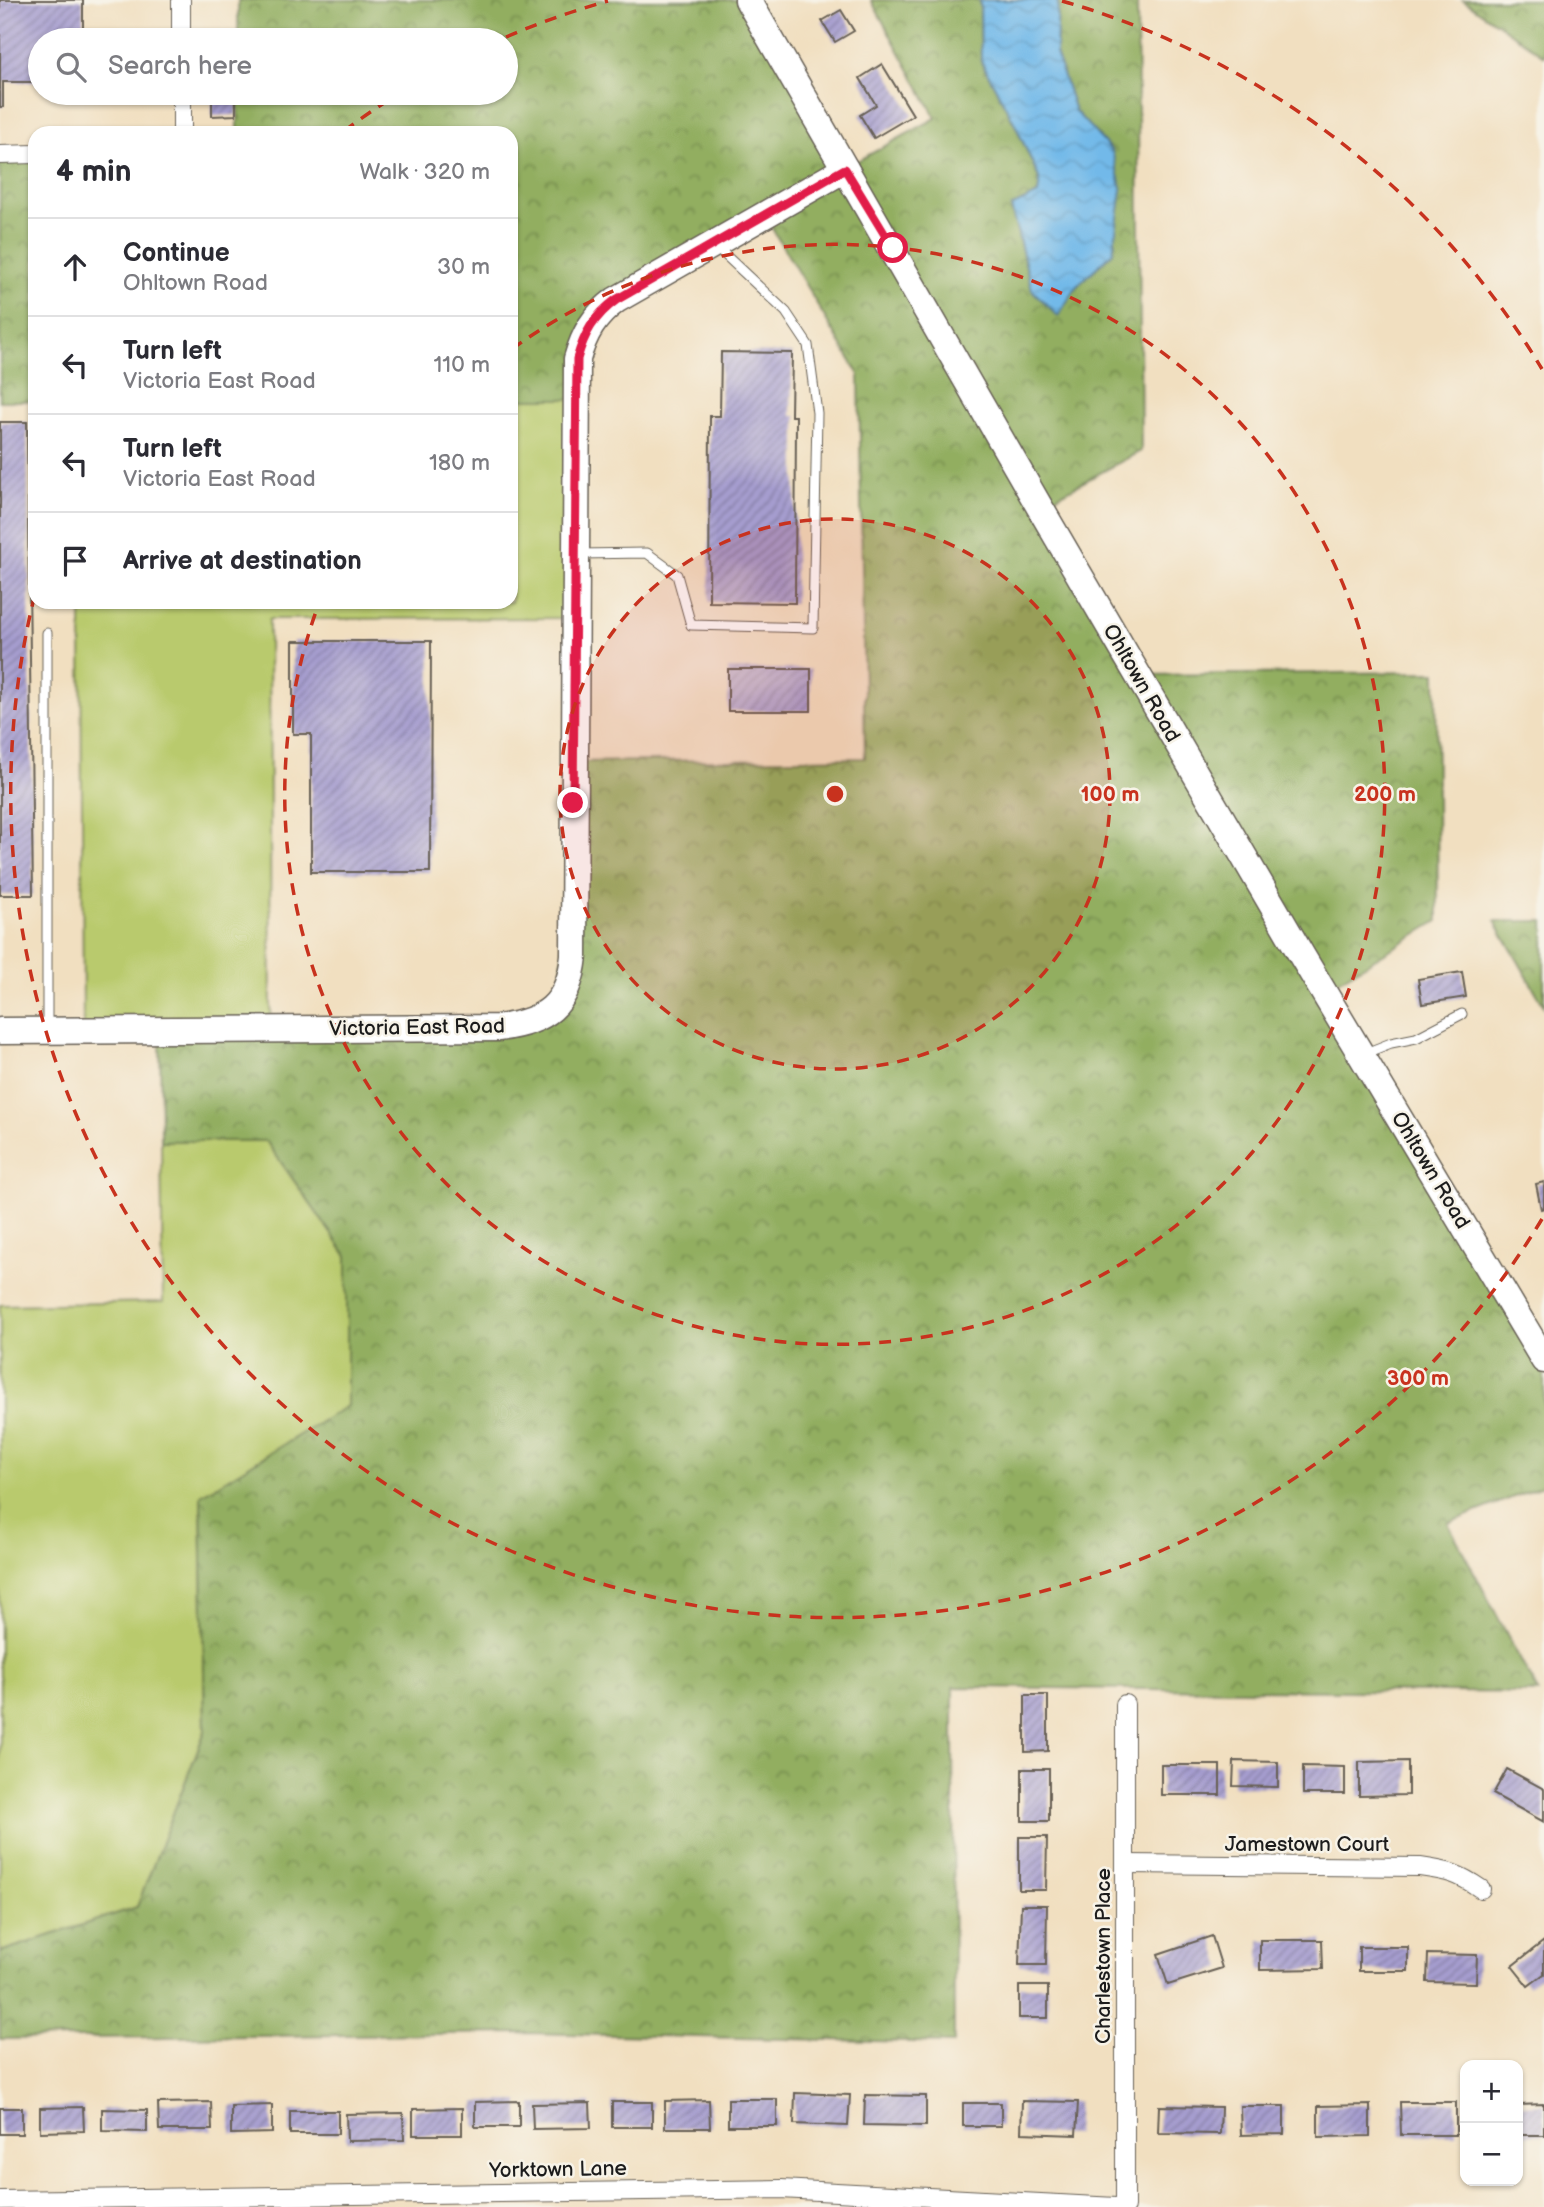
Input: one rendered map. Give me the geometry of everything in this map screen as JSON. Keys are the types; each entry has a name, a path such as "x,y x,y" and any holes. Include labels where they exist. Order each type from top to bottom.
{"street":[{"path":"181,0 181,28"},
{"name":"Ohltown Road","path":"748,0 1302,956 1544,1360"},
{"path":"181,105 182,126"},
{"path":"0,155 28,154"},
{"name":"Victoria East Road","path":"0,1031 498,1028 522,1025 549,1012 560,1000 568,984 574,956 577,359 582,340 604,309 845,169"},
{"name":"Charlestown Place","path":"1125,1704 1125,2207"},
{"name":"Jamestown Court","path":"1126,1864 1420,1867 1462,1876 1481,1889"},
{"name":"Yorktown Lane","path":"0,2200 629,2199 781,2189 1116,2207"}],"lane":[{"path":"576,554 647,552 677,575 691,625 813,628 817,413 808,345 786,312 722,252 716,242"},
{"path":"47,632 47,1031"},
{"path":"1362,1054 1391,1043 1416,1038 1462,1014"}],"green space":[{"path":"238,0 748,0 845,168 936,118 871,0 980,0 981,61 1015,124 1040,180 1038,194 1011,207 1032,290 1058,315 1077,286 1113,252 1112,151 1075,111 1056,53 1058,0 1137,0 1141,451 1039,506 1138,675 1436,672 1438,921 1323,990 1544,1360 1544,1485 1448,1523 1538,1693 953,1687 954,2043 527,2033 0,2039 0,1952 137,1907 205,1731 201,1495 347,1406 347,1256 266,1141 161,1141 160,1030 497,1028 560,1000 574,762 865,758 859,375 764,215 604,309 577,399 518,399 518,126 238,126 238,105 518,105 518,28 238,28"},
{"path":"1463,0 1544,0 1544,56"},
{"path":"28,154 28,401 0,401 0,155"},
{"path":"518,399 577,399 575,618 269,619 271,1029 83,1031 81,609 518,609"},
{"path":"1495,921 1544,921 1544,1006"},
{"path":"161,1141 266,1141 347,1256 347,1406 201,1495 205,1731 137,1907 0,1952 0,1305 163,1302"}],"water":[{"path":"980,0 1058,0 1056,53 1075,111 1112,151 1122,190 1113,252 1077,286 1058,316 1032,290 1011,207 1038,194 1040,180 1015,124 981,61"}],"building":[{"path":"0,0 83,0 83,28 28,28 28,82 3,82 3,107 0,107"},
{"path":"841,10 854,31 835,42 822,21"},
{"path":"882,64 913,115 874,138 860,115 876,105 860,78"},
{"path":"212,105 236,105 236,115 212,116"},
{"path":"721,352 792,353 791,416 796,416 795,603 709,602 710,416 720,416"},
{"path":"0,422 27,422 33,895 0,895"},
{"path":"293,641 431,641 430,872 311,872 311,734 293,734"},
{"path":"728,669 811,669 811,711 728,711"},
{"path":"1462,972 1466,997 1422,1004 1418,979"},
{"path":"1544,1182 1544,1208 1541,1209 1536,1184"},
{"path":"1025,1695 1048,1695 1048,1751 1025,1752"},
{"path":"1234,1761 1278,1762 1278,1787 1233,1786"},
{"path":"1408,1761 1408,1795 1359,1796 1359,1762"},
{"path":"1161,1765 1220,1765 1220,1795 1161,1795"},
{"path":"1303,1766 1345,1767 1345,1794 1303,1794"},
{"path":"1022,1769 1049,1769 1049,1821 1022,1821"},
{"path":"1507,1769 1544,1789 1544,1822 1493,1794"},
{"path":"1019,1837 1047,1837 1046,1890 1019,1890"},
{"path":"1021,1905 1047,1905 1046,1965 1019,1965"},
{"path":"1212,1936 1222,1968 1168,1985 1158,1954"},
{"path":"1260,1940 1322,1940 1323,1969 1260,1970"},
{"path":"1544,1941 1544,1974 1528,1986 1512,1966"},
{"path":"1359,1947 1408,1947 1408,1971 1359,1971"},
{"path":"1428,1954 1477,1955 1476,1983 1427,1982"},
{"path":"1019,1986 1048,1986 1048,2018 1019,2018"},
{"path":"795,2093 850,2095 848,2126 794,2124"},
{"path":"865,2095 926,2096 926,2126 864,2125"},
{"path":"728,2099 777,2099 777,2126 728,2126"},
{"path":"709,2100 710,2128 665,2128 665,2101"},
{"path":"519,2101 519,2127 475,2127 475,2102"},
{"path":"1022,2101 1078,2102 1076,2135 1021,2133"},
{"path":"211,2102 212,2130 159,2130 158,2103"},
{"path":"612,2102 652,2102 652,2127 612,2127"},
{"path":"1400,2102 1456,2102 1456,2135 1401,2135"},
{"path":"590,2103 591,2128 533,2129 532,2104"},
{"path":"963,2103 1001,2103 1001,2126 963,2126"},
{"path":"1544,2104 1544,2135 1523,2135 1523,2105"},
{"path":"272,2105 272,2133 231,2134 231,2106"},
{"path":"1370,2105 1370,2136 1318,2137 1318,2106"},
{"path":"1159,2106 1221,2107 1220,2134 1158,2133"},
{"path":"1240,2106 1284,2106 1284,2134 1241,2135"},
{"path":"83,2107 84,2131 40,2132 40,2108"},
{"path":"0,2108 22,2108 22,2134 0,2134"},
{"path":"462,2108 462,2135 413,2135 413,2109"},
{"path":"102,2109 147,2110 147,2132 102,2131"},
{"path":"290,2111 338,2111 338,2134 290,2134"},
{"path":"403,2113 404,2140 347,2141 346,2114"}],"route":[{"path":"573,803 577,359 582,340 592,323 616,300 845,169 893,248"}]}
